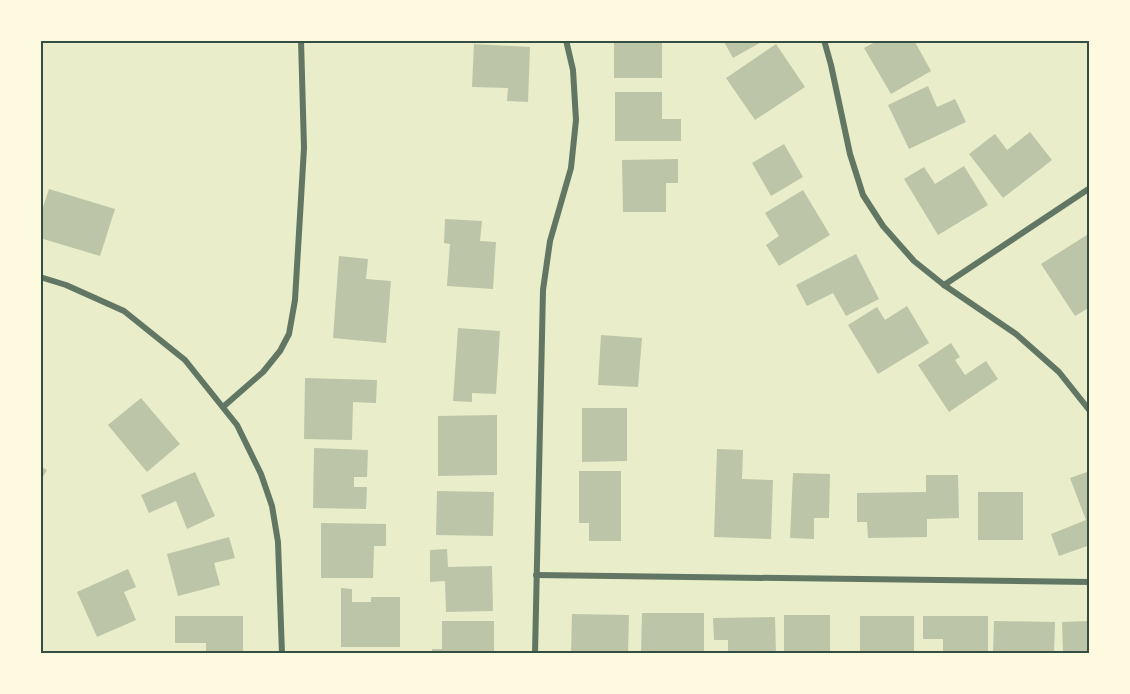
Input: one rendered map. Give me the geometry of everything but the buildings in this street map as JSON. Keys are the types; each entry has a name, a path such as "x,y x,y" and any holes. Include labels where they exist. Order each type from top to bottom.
{"street":[{"path":"224,408 263,372 280,351 289,334 295,300 304,148 301,40"},
{"path":"535,654 543,290 550,241 571,168 576,120 573,69 566,40"},
{"path":"824,40 850,154 863,195 883,226 914,261 944,285 1016,334 1059,372 1089,411"},
{"path":"944,285 1089,188"},
{"path":"40,277 66,285 124,311 185,360 237,425 261,474 272,506 278,542 282,654"},
{"path":"536,575 1089,582"}]}
